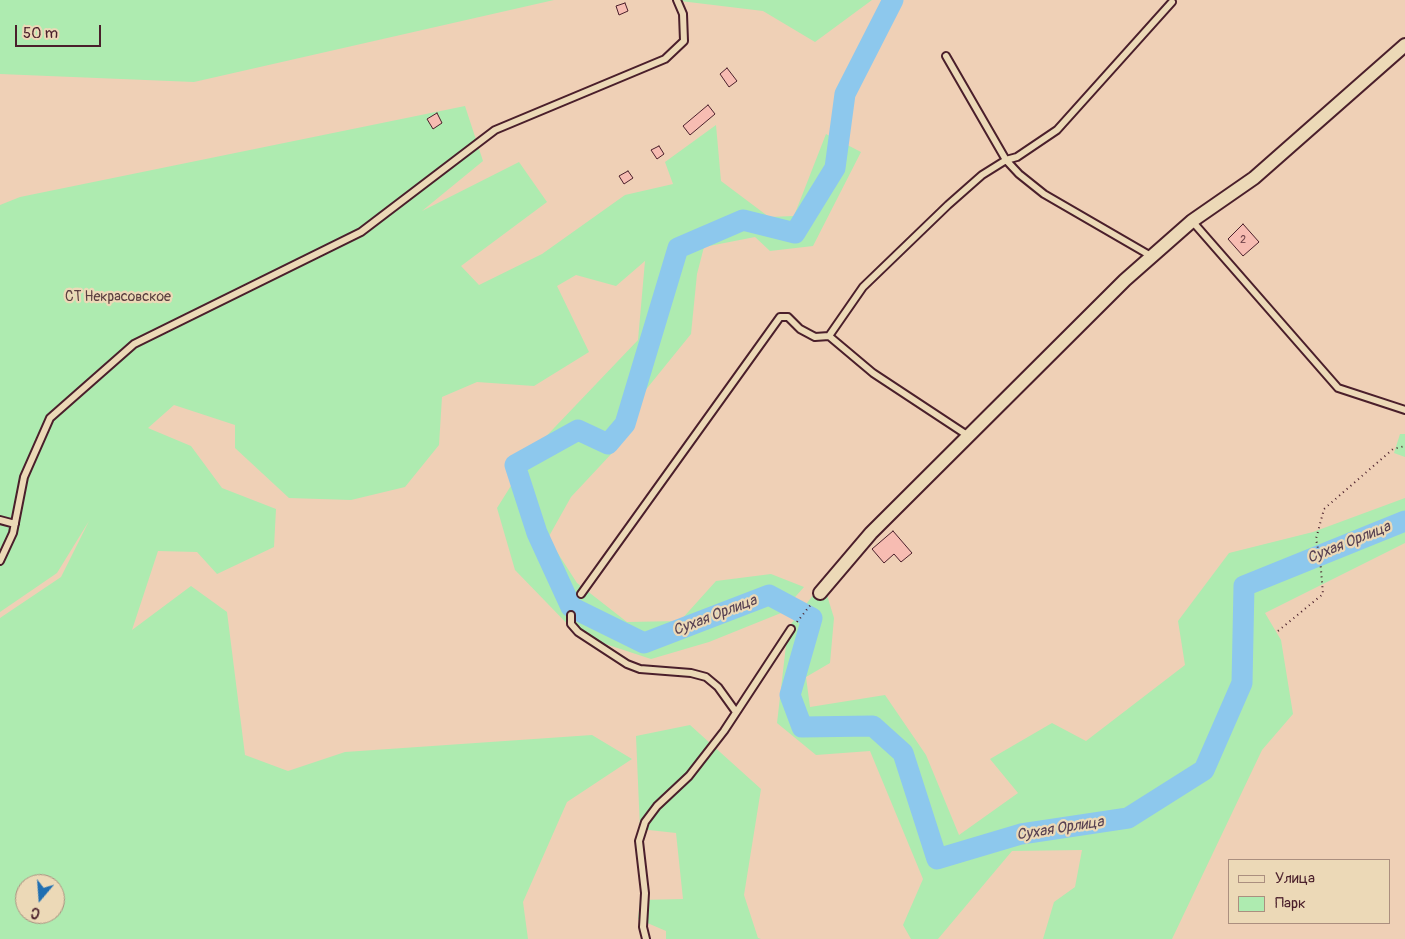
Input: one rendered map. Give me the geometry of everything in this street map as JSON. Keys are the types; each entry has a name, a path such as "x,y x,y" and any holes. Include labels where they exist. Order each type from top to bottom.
{"street":[{"path":"820,593 871,533 967,435 1151,256 1192,221 1254,178 1405,45"}],"lane":[{"path":"0,561 13,533 24,477 50,418 134,344 362,232 495,130 665,59 684,41 683,14 677,0"},
{"path":"829,336 863,287 982,174 1006,160 1017,157 1057,130 1172,2"},
{"path":"946,56 1006,160 1044,194 1151,256"},
{"path":"1192,221 1338,388 1405,410"},
{"path":"581,594 780,317 788,317 800,329 815,337 829,336 873,373 967,435"},
{"path":"0,520 15,524"},
{"path":"571,614 571,624 578,632 627,664 640,669 691,673 706,677 718,687 736,712"},
{"path":"646,939 643,926 645,893 639,841 645,822 657,806 689,776 736,712 791,630"}],"path":[{"path":"1278,631 1323,594 1320,558 1316,539 1324,509 1393,449 1405,446"},
{"path":"791,630 820,593"}],"green space":[{"path":"0,0 554,0 194,82 0,74"},
{"path":"672,0 872,0 815,42 763,11"},
{"name":"СТ Некрасовское","path":"465,106 483,161 422,211 519,162 547,202 461,266 479,285 542,254 625,195 673,184 665,162 716,125 721,181 769,217 794,216 826,134 861,152 813,246 770,251 755,237 704,247 697,274 691,334 631,408 614,451 571,497 548,538 577,583 627,622 680,621 716,581 771,574 804,587 781,613 709,642 651,659 578,635 515,570 497,508 534,449 638,340 645,261 616,286 576,275 557,286 589,352 534,386 477,382 442,397 439,445 405,487 351,500 289,498 235,448 235,425 174,405 148,428 191,446 222,488 276,509 274,547 217,574 197,552 158,551 132,630 191,586 227,612 245,755 288,771 345,752 592,735 632,759 567,802 523,902 528,939 0,939 0,618 61,577 89,521 57,573 0,612 0,205 20,197"},
{"path":"1400,434 1405,434 1405,457 1394,453"},
{"path":"1405,498 1405,543 1265,613 1281,640 1293,714 1262,750 1172,939 1043,939 1054,902 1075,887 1082,850 1012,851 938,939 911,939 903,925 923,879 870,751 816,755 777,723 788,628 823,582 834,618 830,663 806,677 810,707 885,695 926,755 959,835 1018,793 990,759 1052,723 1086,741 1185,665 1178,621 1229,553 1313,532"},
{"path":"690,725 761,789 744,895 758,938 761,939 666,939 666,931 638,919 640,900 683,899 676,833 640,829 636,736"}],"building":[{"path":"625,3 628,11 619,15 616,6"},
{"path":"727,68 737,81 729,87 720,74"},
{"path":"708,105 715,114 690,135 683,126"},
{"path":"437,113 442,123 433,129 427,119"},
{"path":"659,146 664,154 657,159 651,150"},
{"path":"628,171 633,178 624,184 619,176"},
{"path":"1243,224 1259,242 1243,256 1228,239"},
{"path":"893,531 912,553 901,562 894,554 884,563 872,549"}],"waterway":[{"name":"Сухая Орлица","path":"893,0 845,94 835,168 795,233 743,220 678,248 625,424 608,444 578,430 515,465 537,533 571,607 644,643 769,595 812,618 790,695 802,727 873,726 903,753 937,859 1021,834 1128,818 1204,770 1242,683 1244,586 1405,521"}]}
